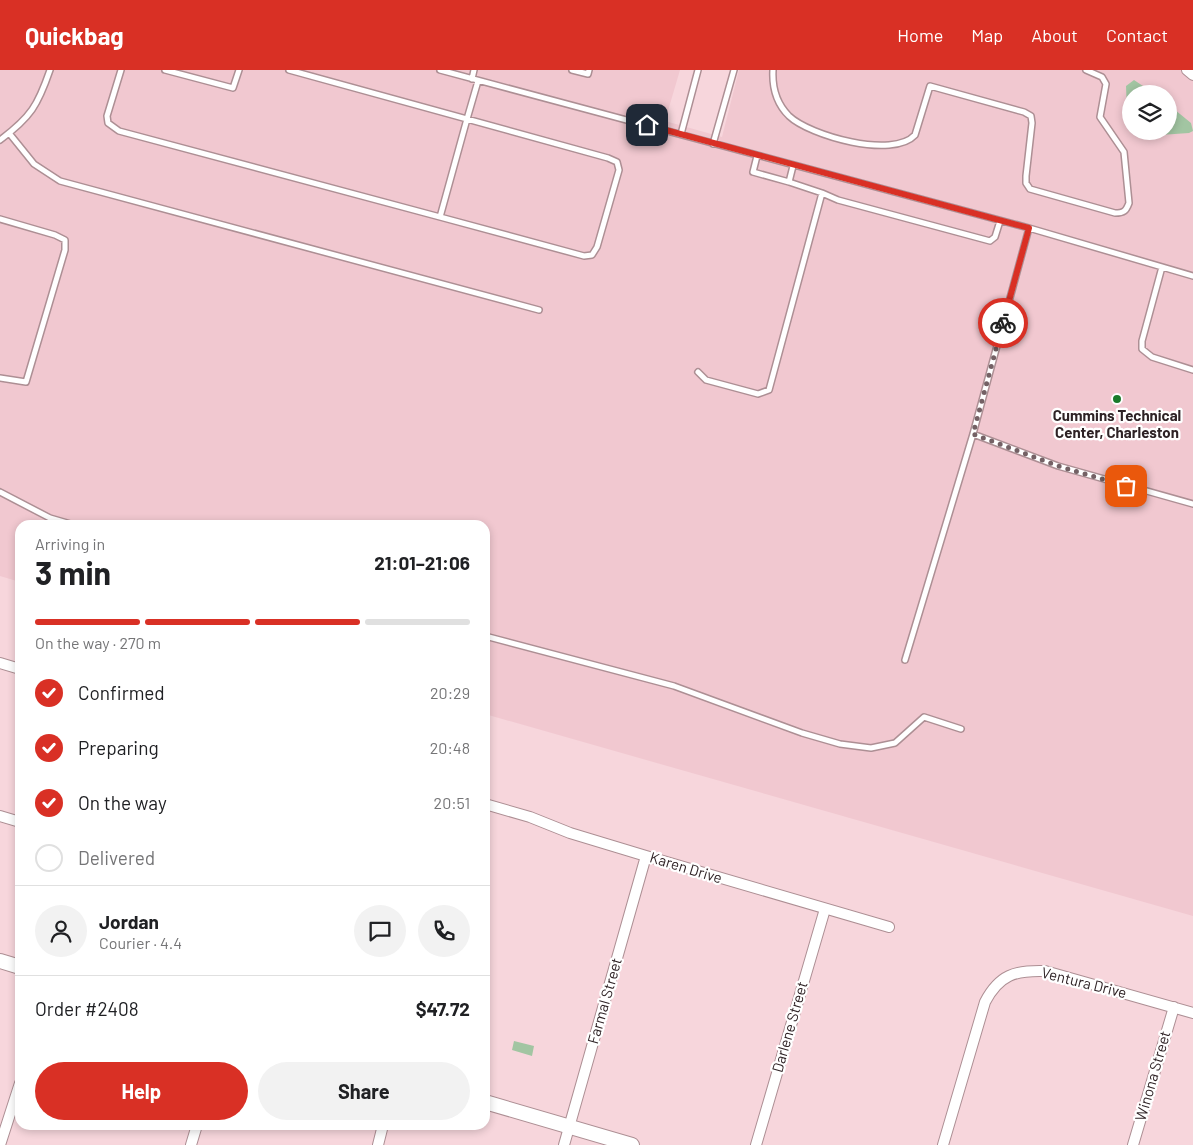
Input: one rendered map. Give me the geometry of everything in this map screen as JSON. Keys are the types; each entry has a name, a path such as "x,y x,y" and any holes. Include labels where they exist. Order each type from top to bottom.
{"street":[{"path":"1187,70 1193,74"},
{"path":"0,663 15,668"},
{"name":"Karen Drive","path":"490,805 530,817 570,833 889,927"},
{"path":"0,816 15,820"},
{"name":"Farmal Street","path":"564,1145 646,856"},
{"name":"Darlene Street","path":"756,1145 825,909"},
{"path":"0,961 15,966"},
{"name":"Ventura Drive","path":"943,1145 985,1002 993,986 1009,976 1025,970 1044,971 1193,1013"},
{"name":"Winona Street","path":"1133,1145 1174,1007"},
{"path":"0,1145 15,1098"},
{"path":"490,1103 632,1145"},
{"path":"191,1145 195,1130"},
{"path":"378,1145 382,1130"}],"lane":[{"path":"0,140 25,119 39,101 50,70"},
{"path":"121,70 107,116 108,123 119,131 584,256 592,255 597,247 619,170 617,162 289,70"},
{"path":"165,70 232,88 239,70"},
{"path":"440,70 1029,228 1193,276"},
{"path":"472,79 474,70"},
{"path":"572,70 588,74 589,70"},
{"path":"681,134 698,70"},
{"path":"713,144 734,70"},
{"path":"773,70 775,94 788,114 797,123 856,144 900,145 910,140 915,135 930,86 1024,112 1031,116 1032,123 1026,176 1026,183 1030,189 1116,214 1122,213 1126,210 1129,203 1124,152 1100,117 1106,84 1102,77 1086,70"},
{"path":"440,217 478,81"},
{"path":"9,133 34,164 60,181 540,310"},
{"path":"757,156 753,172 789,182 838,200 990,241 995,237 1000,221"},
{"path":"789,182 793,166"},
{"path":"698,372 706,380 758,394 769,390 822,193"},
{"path":"0,219 55,235 65,240 65,250 26,382 0,378"},
{"path":"905,660 973,434 1029,228"},
{"path":"1162,267 1142,341 1142,349 1152,357 1193,370"},
{"path":"973,434 1058,466 1193,504"},
{"path":"0,492 28,509 57,520"},
{"path":"490,637 674,686 802,733 840,744 870,748 895,743 906,736 924,717 961,729"}],"shaded area":[{"path":"0,70 680,70 665,121 722,137 739,70 1181,70 1193,80 1193,916 490,715 490,520 15,520 15,580 0,576"},
{"path":"1134,80 1142,85 1127,85"},
{"path":"1177,112 1191,123 1193,131 1177,134"},
{"path":"514,1041 534,1046 532,1056 512,1050"}],"way so far":[{"path":"1003,323 973,434 1058,466 1126,486"}],"place":[{"name":"Cummins Technical Center, Charleston","path":"1117,399"}],"route":[{"path":"647,125 1029,228 1003,323"}]}
